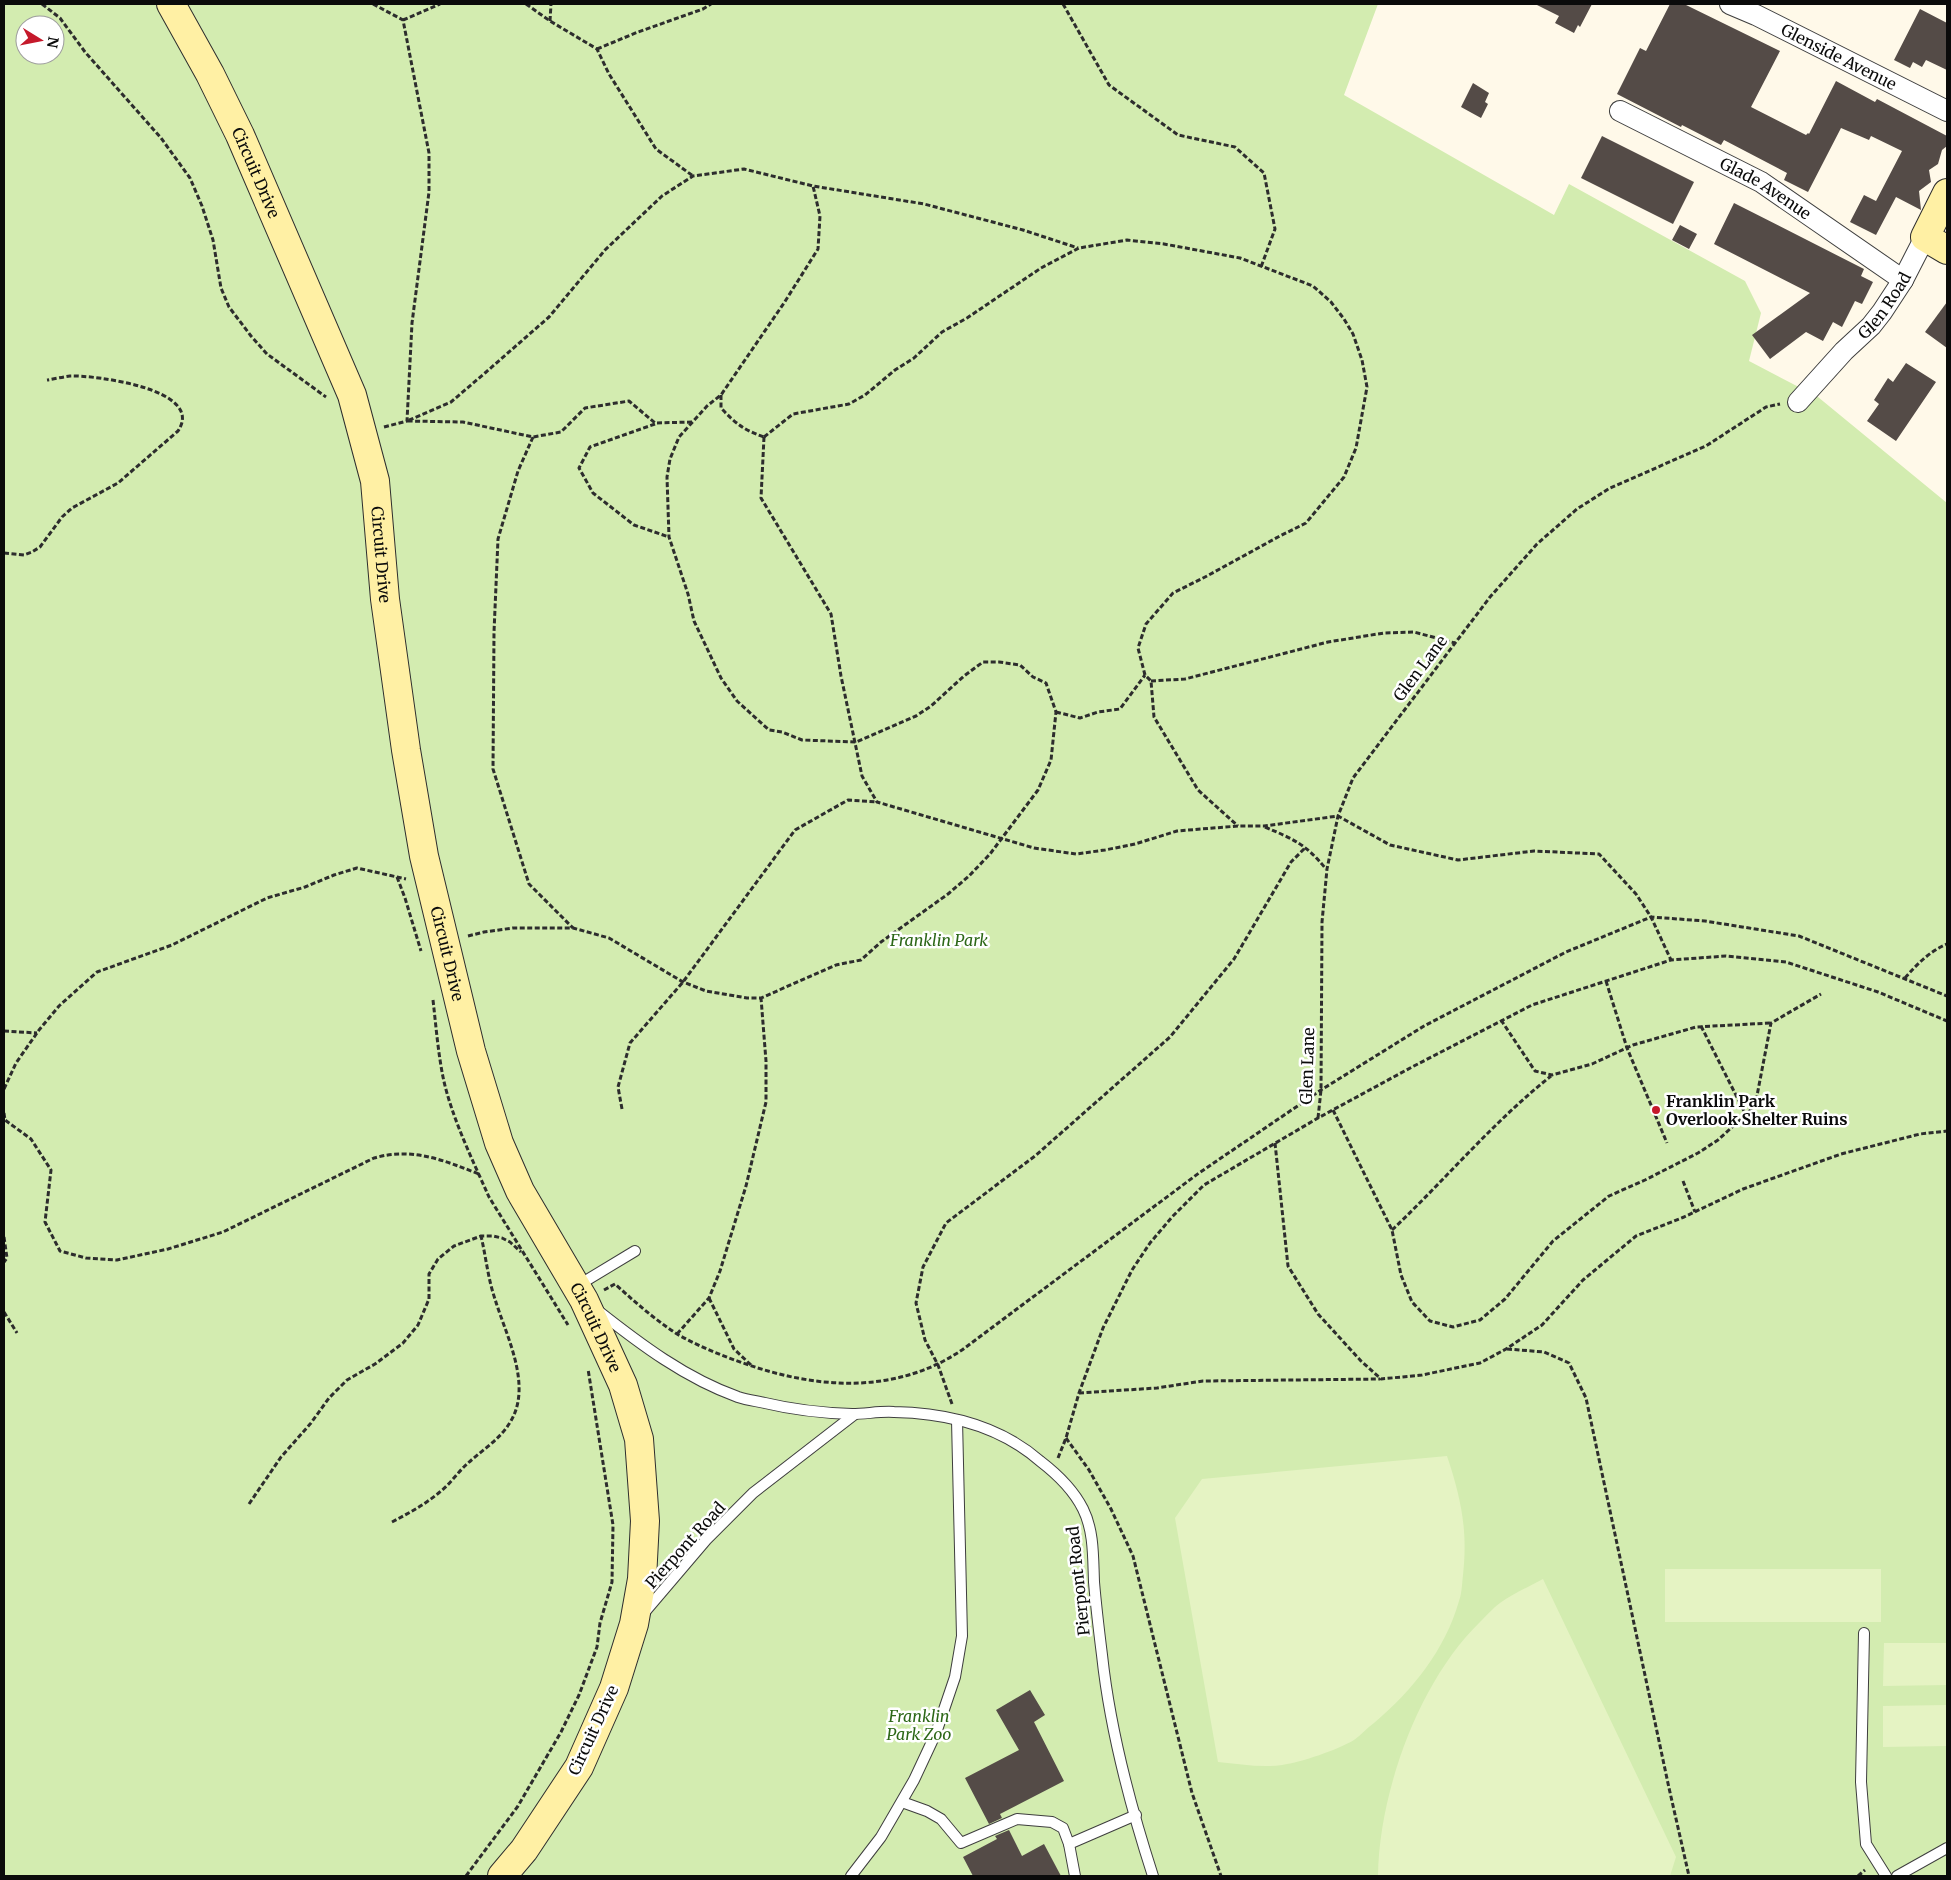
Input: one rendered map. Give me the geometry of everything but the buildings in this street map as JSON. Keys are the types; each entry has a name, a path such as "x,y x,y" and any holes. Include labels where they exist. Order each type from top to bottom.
{"main road":[{"name":"Circuit Drive","path":"171,4 210,74 240,135 352,395 375,481 385,599 406,750 424,856 433,947 471,1050 498,1144 520,1191 580,1293 623,1385 639,1439 645,1521 642,1579 634,1624 614,1688 579,1767 524,1850 502,1876"},
{"name":"Glen Road","path":"1936,244 1947,193"}],"street":[{"name":"Glenside Avenue","path":"1730,4 1756,15 1947,111"},
{"name":"Glade Avenue","path":"1620,111 1761,182 1903,280"},
{"name":"Glen Road","path":"1798,402 1844,351 1871,326 1903,280 1936,244"}],"lane":[{"path":"580,1293 635,1251"},
{"name":"Pierpont Road","path":"580,1293 643,1346 685,1372 739,1397 798,1411 855,1414 899,1412 975,1424 1007,1438 1050,1469 1074,1495 1088,1522 1091,1536 1102,1658 1109,1705 1153,1876"},
{"name":"Pierpont Road","path":"634,1624 706,1540 753,1493 855,1414"},
{"path":"852,1876 882,1837 914,1780 936,1733 955,1677 962,1636 957,1420"},
{"path":"1864,1633 1862,1782 1866,1844 1886,1876"},
{"path":"902,1802 927,1811 941,1819 961,1843 1017,1819 1052,1822 1063,1828 1069,1844 1075,1876"},
{"path":"1069,1844 1136,1815"},
{"path":"1897,1876 1947,1848"}],"path":[{"path":"42,4 60,18 85,52 161,138 190,178 202,206 213,240 221,288 229,307 267,354 326,396 329,403"},
{"path":"373,4 403,20"},
{"path":"403,20 440,4"},
{"path":"526,4 550,21 598,49 608,74 656,149 693,176"},
{"path":"550,21 551,4"},
{"path":"598,49 638,32 703,9 711,4"},
{"path":"1063,4 1109,85 1178,135 1234,147 1264,173 1275,229 1261,267"},
{"path":"403,20 429,153 429,192 412,323 407,421"},
{"path":"379,428 407,421 451,402 549,317 605,250 662,196 693,176 744,169 813,186 924,204 1023,230 1079,248"},
{"path":"4,1090 16,1063 37,1033 59,1006 97,972 172,945 267,898 305,887 357,868 397,878 433,947 484,932 514,928 573,928 609,938 683,982 706,991 726,996 761,998 836,965 861,960 881,942 948,894 990,854 1000,838 1038,790 1051,760 1056,712 1046,683 1033,677 1020,665 983,662 944,692 931,706 916,716 856,742 802,740 782,732 769,730 737,701 721,678 694,621 688,594 669,537 667,477 670,459 679,437 707,406 721,395 784,303 818,249 820,216 813,186"},
{"path":"877,802 862,776 841,676 831,614 761,498 764,437 793,414 849,404 865,395 894,370 914,358 942,332 967,318 1041,268 1079,248 1126,240 1157,243 1240,258 1313,286 1331,302 1353,334 1362,360 1366,387 1356,448 1344,477 1306,523 1172,593 1146,624 1138,648 1146,675 1151,681 1154,716 1198,790 1238,826"},
{"path":"4,553 24,555 40,547 62,517 72,508 118,483 182,426 183,419 180,410 172,401 146,388 100,378 71,376 47,380"},
{"path":"721,395 721,408 730,418 746,431 764,437"},
{"path":"407,421 463,422 533,437 560,432 585,408 629,401 656,424"},
{"name":"Glen Lane","path":"1318,1118 1321,1090 1322,922 1327,869 1338,816 1353,778 1490,597 1537,544 1577,509 1610,488 1706,446 1766,407 1798,402"},
{"path":"669,537 634,525 593,493 579,468 590,447 656,424 692,422"},
{"path":"533,437 518,471 498,539 494,632 493,769 529,884 573,928"},
{"path":"1151,681 1185,679 1328,642 1384,633 1414,632 1455,643"},
{"path":"1056,712 1080,718 1098,712 1120,709 1146,675"},
{"path":"622,1109 618,1087 630,1043 683,982 795,830 848,800 877,802 1034,848 1076,854 1135,844 1177,831 1264,826 1338,816 1390,845 1458,860 1534,851 1599,854 1636,894 1651,916 1671,960"},
{"path":"1264,826 1296,840 1327,869"},
{"path":"957,1420 938,1365 925,1340 916,1303 923,1268 946,1223 1035,1156 1170,1037 1234,959 1291,862 1306,848"},
{"path":"610,1286 615,1284 646,1312 677,1334 702,1347 754,1367 822,1383 846,1384 902,1377 938,1365 962,1350 1199,1173 1321,1090 1424,1026 1566,952 1651,916 1705,920 1799,936 1947,994"},
{"path":"1905,978 1937,948 1947,944"},
{"path":"1050,1469 1057,1461 1066,1438 1078,1393 1103,1328 1132,1270 1150,1243 1172,1217 1204,1185 1318,1118 1501,1020 1532,1005 1671,960 1726,956 1786,962 1878,992 1947,1020"},
{"path":"1606,981 1626,1048 1667,1143"},
{"path":"1392,1230 1519,1102 1552,1075 1592,1064 1626,1048 1701,1026 1771,1023 1821,994"},
{"path":"432,996 443,1078 456,1119 489,1197 571,1332"},
{"path":"677,1334 708,1298 720,1271 735,1223 766,1102 766,1061 761,998"},
{"path":"1501,1020 1535,1071 1552,1075"},
{"path":"1333,1110 1392,1230 1401,1275 1412,1302 1430,1321 1453,1327 1480,1320 1505,1299 1553,1241 1609,1196 1698,1153 1718,1140 1746,1115 1755,1106 1771,1023"},
{"path":"1701,1026 1746,1115"},
{"path":"4,1031 37,1033"},
{"path":"4,1114 5,1120 31,1139 51,1170 45,1222 60,1251 86,1258 117,1260 168,1249 223,1232 374,1158 390,1153 424,1155 479,1174"},
{"path":"1078,1393 1157,1388 1203,1381 1381,1379 1422,1375 1480,1363 1506,1349 1542,1325 1583,1280 1636,1236 1695,1212 1743,1189 1840,1154 1920,1134 1947,1131"},
{"path":"1275,1143 1288,1266 1318,1314 1361,1361 1381,1379"},
{"path":"1683,1181 1695,1212"},
{"path":"249,1504 281,1457 311,1423 329,1398 347,1380 375,1364 403,1343 418,1325 429,1299 429,1274 438,1259 454,1246 481,1236 502,1238 524,1254"},
{"path":"392,1522 419,1508 442,1491 466,1465 492,1443 509,1424 516,1410 520,1387 515,1361 494,1299 481,1236"},
{"path":"4,1237 7,1258 4,1262"},
{"path":"708,1298 734,1349 754,1367"},
{"path":"4,1312 17,1333"},
{"path":"1506,1349 1544,1352 1569,1363 1586,1398 1689,1876"},
{"path":"466,1876 518,1806 540,1770 579,1695 597,1647 600,1623 612,1582 614,1542 592,1385 585,1362"},
{"path":"1066,1438 1089,1470 1111,1509 1133,1556 1192,1793 1221,1876"}],"green space":[{"name":"Franklin Park","path":"4,4 1378,4 1344,95 1554,215 1569,184 1745,281 1761,313 1749,361 1818,397 1947,503 1947,1876 4,1876"},
{"path":"1447,1456 1460,1500 1464,1529 1462,1585 1453,1619 1426,1668 1402,1697 1388,1710 1354,1740 1338,1748 1309,1758 1274,1766 1218,1762 1175,1518 1202,1479"},
{"path":"1665,1569 1881,1569 1881,1622 1665,1622"},
{"path":"1543,1579 1676,1857 1670,1876 1378,1876 1380,1843 1395,1774 1406,1740 1421,1706 1438,1675 1458,1646 1495,1607"},
{"path":"1884,1643 1947,1643 1947,1685 1883,1686"},
{"path":"1947,1705 1947,1746 1883,1747 1883,1706"}],"place":[{"name":"Franklin Park Overlook Shelter Ruins","path":"1656,1110"}],"park label":[{"name":"Franklin Park Zoo","path":"919,1725"}]}
